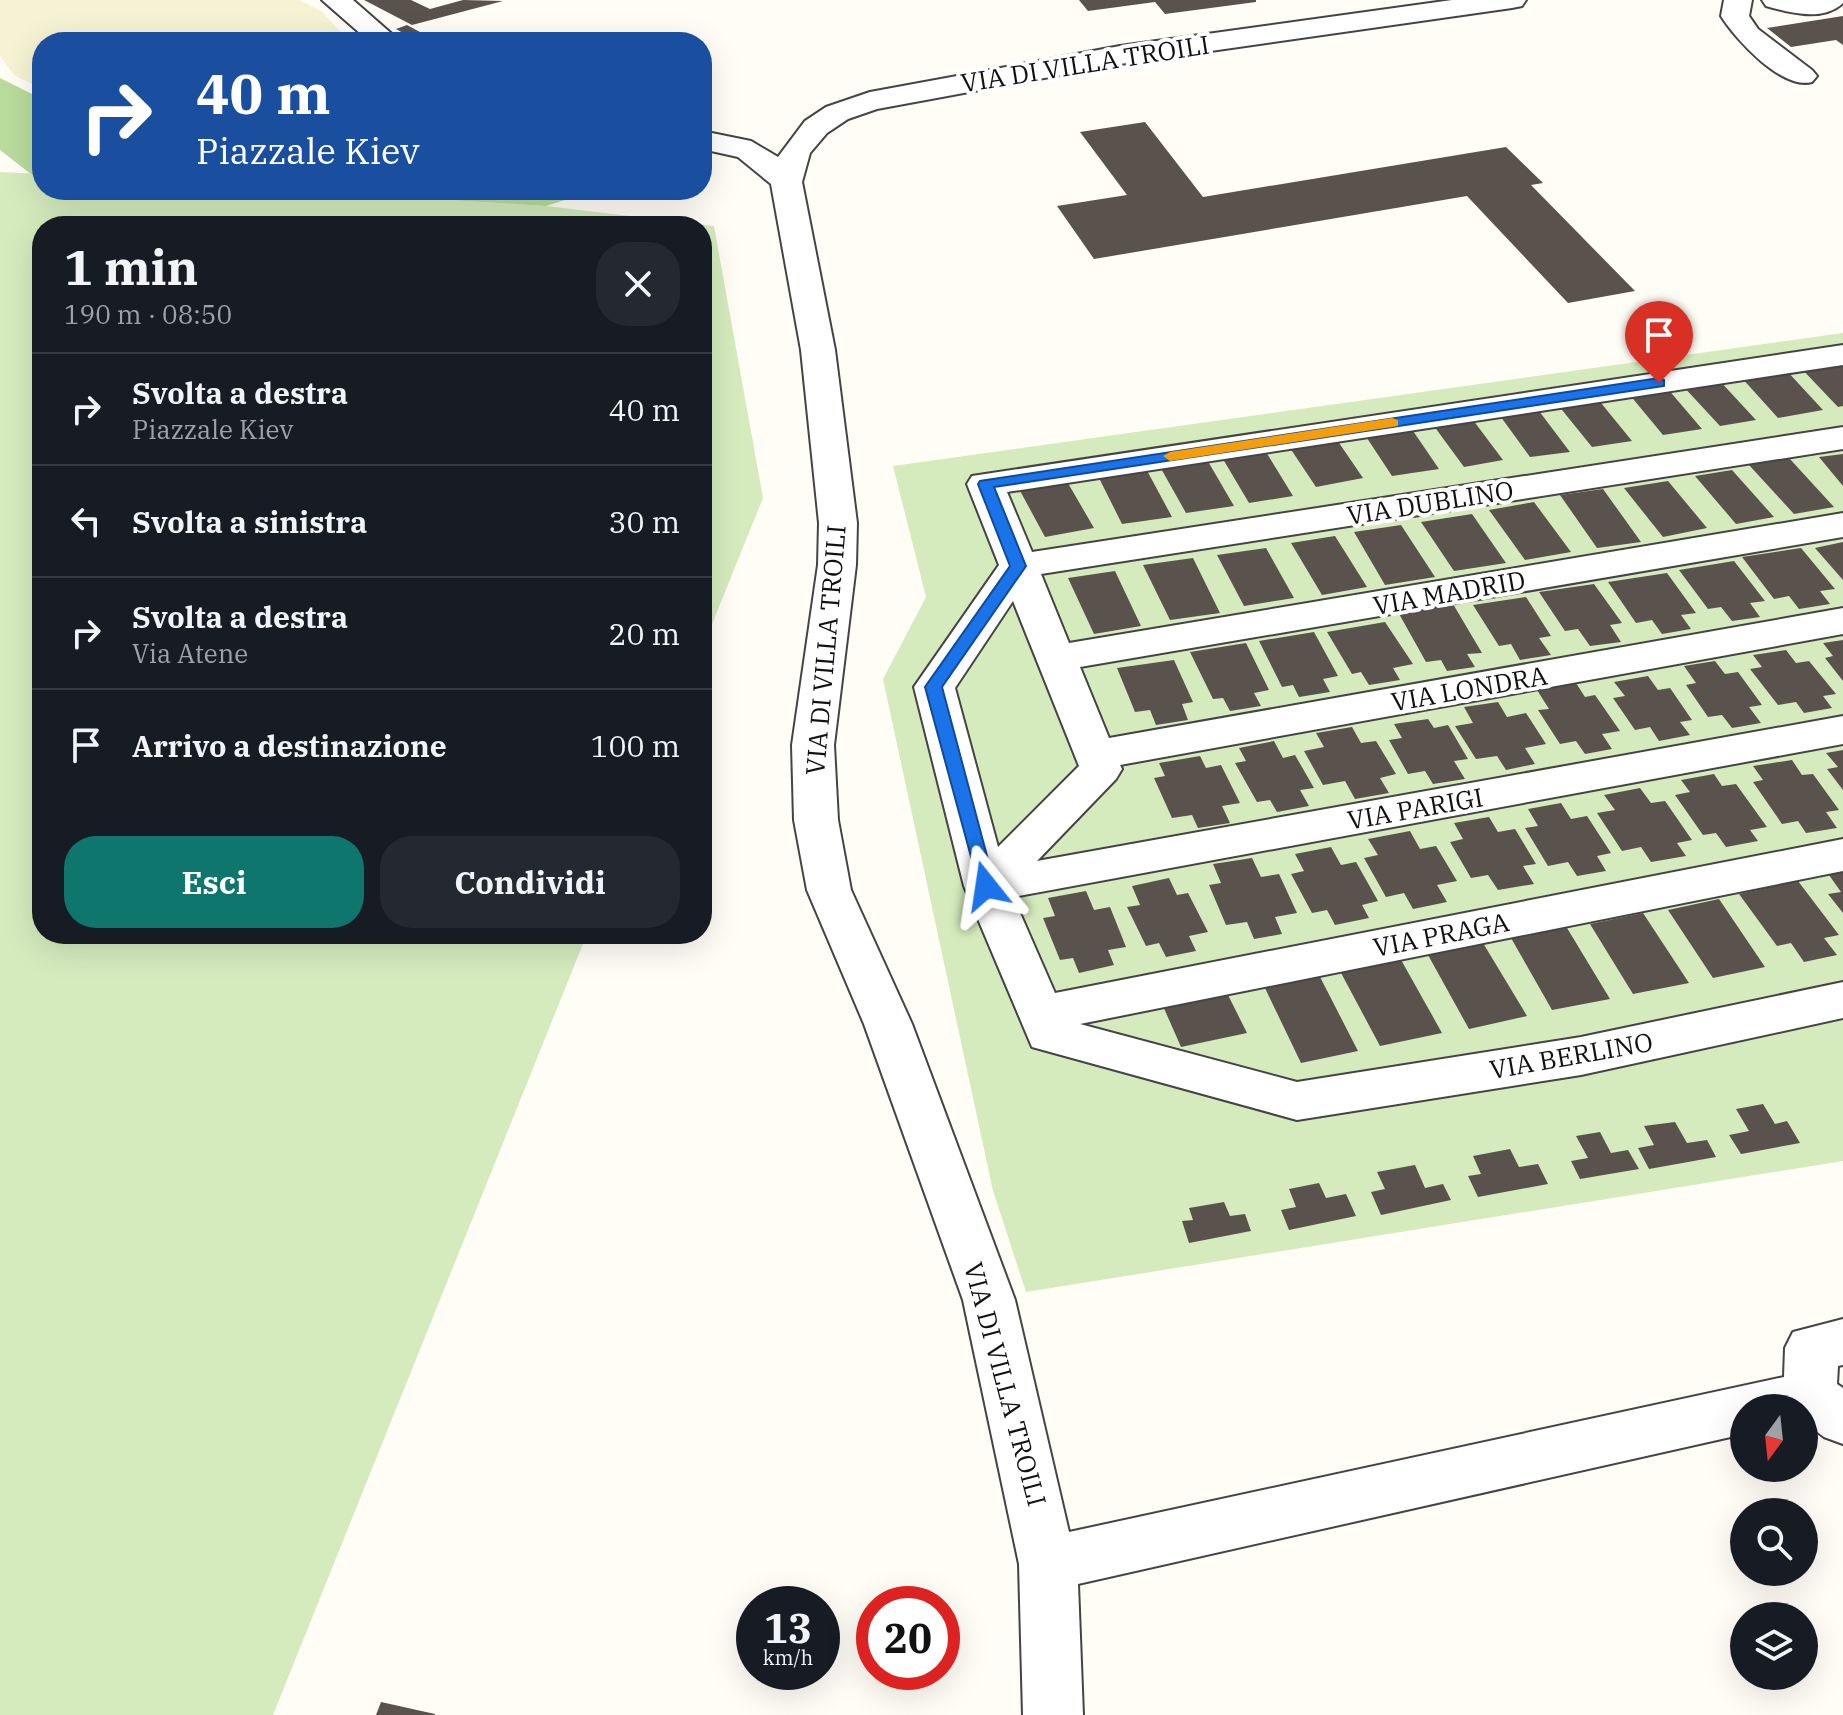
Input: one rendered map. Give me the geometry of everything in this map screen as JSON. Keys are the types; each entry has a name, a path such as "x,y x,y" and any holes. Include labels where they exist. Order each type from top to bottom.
{"street":[{"path":"336,0 375,32"},
{"name":"VIA DI VILLA TROILI","path":"1053,1715 1048,1564 1039,1512 989,1300 888,1024 829,890 822,864 813,745 837,565 838,523 818,350 786,182 795,151 816,127 837,113 870,101 1106,58 1512,0"},
{"path":"1738,0 1735,16 1747,35 1802,76"},
{"path":"1776,0 1792,6 1813,6 1831,0"},
{"path":"712,142 759,154 786,182"},
{"path":"986,886 1101,769 985,484 1843,355"},
{"name":"VIA DUBLINO","path":"1018,566 1843,438"},
{"name":"VIA MADRID","path":"1056,658 1843,525"},
{"path":"1018,566 934,687 986,886 1040,1014"},
{"name":"VIA LONDRA","path":"1095,755 1843,621"},
{"name":"VIA PARIGI","path":"986,886 1843,730"},
{"name":"VIA PRAGA","path":"1040,1014 1843,855"},
{"name":"VIA BERLINO","path":"1040,1014 1049,1034 1297,1101 1581,1056 1843,1000"},
{"path":"1827,1407 1812,1348 1843,1342"},
{"path":"1048,1564 1730,1413"}],"shaded area":[{"path":"0,0 299,0 321,11 341,32 32,32 32,84 14,75 0,56"}],"green space":[{"path":"0,78 32,94 32,174 0,150"},
{"path":"0,172 32,174 32,200 452,200 546,206 630,216 32,216 32,944 583,944 273,1715 0,1715"},
{"path":"452,200 565,200 546,206"},
{"path":"712,226 714,226 763,498 712,624"},
{"path":"1843,333 1843,1161 1026,1292 993,1191 883,679 926,597 893,466"}],"building":[{"path":"364,0 411,0 430,9 463,0 503,1 412,25"},
{"path":"1079,0 1256,2 1165,14 1155,2 1088,11"},
{"path":"1843,16 1843,45 1836,40 1791,47 1767,28"},
{"path":"407,25 420,32 401,32 396,29"},
{"path":"1145,122 1203,197 1506,147 1543,183 1531,185 1635,291 1568,303 1467,196 1094,259 1057,206 1127,195 1080,132"},
{"path":"1843,359 1843,406 1838,407 1799,366"},
{"path":"1786,370 1823,410 1778,418 1741,377"},
{"path":"1718,379 1756,420 1720,426 1682,385"},
{"path":"1667,388 1702,429 1663,435 1629,394"},
{"path":"1597,398 1632,441 1592,447 1558,405"},
{"path":"1536,407 1570,452 1530,457 1498,413"},
{"path":"1470,416 1503,460 1464,467 1431,422"},
{"path":"1409,425 1439,469 1392,476 1363,432"},
{"path":"1335,437 1363,478 1316,487 1288,445"},
{"path":"1263,447 1293,496 1249,503 1220,454"},
{"path":"1843,454 1843,486 1819,457"},
{"path":"1206,458 1234,506 1186,513 1159,465"},
{"path":"1789,458 1834,507 1794,514 1749,465"},
{"path":"1144,465 1172,517 1122,524 1096,472"},
{"path":"1732,470 1774,517 1736,524 1695,476"},
{"path":"1065,478 1094,528 1045,537 1018,487"},
{"path":"1668,481 1707,528 1663,537 1624,488"},
{"path":"1603,489 1641,542 1597,548 1560,495"},
{"path":"1534,502 1571,552 1525,560 1489,510"},
{"path":"1472,514 1506,563 1454,571 1421,522"},
{"path":"1401,525 1435,577 1385,585 1354,532"},
{"path":"1335,536 1367,587 1322,595 1291,543"},
{"path":"1843,542 1843,580 1815,548"},
{"path":"1266,548 1294,598 1244,606 1217,555"},
{"path":"1801,548 1835,589 1820,591 1830,604 1799,609 1789,596 1774,599 1742,557"},
{"path":"1193,558 1220,613 1170,620 1143,565"},
{"path":"1734,561 1765,601 1750,603 1760,617 1732,621 1721,607 1708,609 1679,570"},
{"path":"1115,571 1141,626 1094,634 1068,578"},
{"path":"1667,573 1696,613 1681,615 1691,629 1662,634 1652,620 1636,623 1608,582"},
{"path":"1594,584 1622,623 1610,625 1621,642 1590,646 1578,629 1565,631 1539,592"},
{"path":"1526,597 1551,636 1539,638 1551,655 1520,660 1511,644 1499,646 1473,605"},
{"path":"1453,604 1482,653 1467,654 1475,667 1447,671 1441,660 1426,662 1398,612"},
{"path":"1385,622 1413,664 1393,668 1400,680 1369,685 1361,672 1352,674 1327,632"},
{"path":"1314,632 1338,676 1323,679 1330,692 1299,697 1293,685 1282,687 1259,641"},
{"path":"1843,640 1843,681 1825,658 1833,656 1823,643"},
{"path":"1246,643 1269,690 1254,693 1261,706 1230,711 1223,698 1213,699 1190,652"},
{"path":"1786,650 1796,663 1809,661 1836,694 1823,696 1832,708 1804,713 1796,702 1778,705 1750,669 1762,667 1753,655"},
{"path":"1174,660 1193,702 1182,704 1188,720 1156,725 1150,710 1135,712 1117,668"},
{"path":"1715,661 1725,674 1738,672 1762,705 1749,707 1761,723 1732,728 1722,715 1708,717 1686,685 1696,683 1684,666"},
{"path":"1648,676 1658,690 1670,688 1692,720 1680,722 1690,735 1659,741 1650,727 1635,730 1613,698 1625,696 1614,682"},
{"path":"1576,683 1585,697 1595,695 1620,731 1602,734 1612,749 1585,754 1576,741 1560,744 1538,710 1549,709 1537,690"},
{"path":"1498,702 1507,717 1526,713 1546,744 1525,748 1535,764 1506,770 1497,756 1476,759 1455,726 1473,723 1464,707"},
{"path":"1428,719 1434,728 1448,725 1468,759 1454,761 1465,779 1433,784 1425,771 1408,774 1389,740 1402,738 1394,724"},
{"path":"1352,727 1361,743 1376,741 1396,774 1380,778 1389,793 1355,799 1345,781 1323,785 1304,751 1324,747 1316,733"},
{"path":"1274,741 1283,758 1295,755 1314,788 1300,790 1309,806 1277,812 1270,800 1257,802 1235,763 1246,761 1239,748"},
{"path":"1843,750 1843,790 1827,769 1838,767 1826,753"},
{"path":"1200,756 1206,768 1221,765 1240,803 1222,806 1230,823 1198,828 1192,815 1172,818 1154,778 1165,776 1159,763"},
{"path":"1792,760 1802,775 1813,774 1839,810 1826,812 1837,828 1806,833 1798,821 1782,824 1753,782 1763,780 1753,766"},
{"path":"1714,774 1722,786 1736,784 1767,827 1750,830 1758,841 1726,847 1716,833 1703,835 1675,795 1690,792 1681,780"},
{"path":"1640,788 1651,803 1665,801 1692,840 1677,843 1686,856 1651,862 1641,847 1622,851 1597,813 1615,810 1604,795"},
{"path":"1561,803 1571,819 1587,816 1611,853 1597,856 1606,871 1577,876 1568,862 1548,866 1525,828 1538,826 1528,809"},
{"path":"1489,817 1498,832 1515,829 1536,864 1523,866 1534,884 1498,890 1488,875 1471,878 1450,842 1463,839 1454,823"},
{"path":"1410,831 1420,849 1436,846 1457,881 1437,885 1447,902 1413,909 1404,893 1386,897 1364,858 1378,855 1368,839"},
{"path":"1331,847 1341,865 1356,862 1378,901 1362,905 1369,918 1335,925 1327,910 1312,913 1291,874 1304,871 1295,854"},
{"path":"1252,858 1261,877 1279,874 1297,913 1275,917 1282,934 1254,939 1247,922 1226,925 1209,885 1221,883 1213,864"},
{"path":"1843,872 1843,913 1828,894 1841,892 1829,875"},
{"path":"1169,878 1177,895 1188,893 1208,932 1189,936 1196,951 1166,957 1159,943 1146,946 1127,907 1140,905 1132,886"},
{"path":"1798,881 1839,935 1824,938 1837,955 1804,962 1791,943 1777,946 1739,894"},
{"path":"1086,891 1094,910 1110,907 1126,947 1108,950 1114,965 1079,973 1073,958 1060,960 1043,918 1055,916 1048,898"},
{"path":"1719,899 1765,967 1713,978 1668,910"},
{"path":"1643,913 1689,983 1633,994 1590,924"},
{"path":"1567,928 1610,999 1552,1010 1511,938"},
{"path":"1483,943 1527,1016 1469,1029 1428,955"},
{"path":"1400,958 1442,1033 1380,1046 1340,971"},
{"path":"1319,975 1358,1051 1301,1063 1264,986"},
{"path":"1227,993 1247,1033 1181,1047 1163,1006"},
{"path":"1763,1104 1775,1124 1787,1121 1800,1143 1741,1154 1729,1135 1749,1131 1736,1109"},
{"path":"1675,1122 1687,1143 1707,1140 1716,1157 1649,1169 1638,1148 1654,1145 1644,1126"},
{"path":"1600,1132 1611,1153 1628,1150 1639,1169 1580,1179 1571,1161 1588,1158 1576,1136"},
{"path":"1510,1149 1519,1167 1538,1164 1548,1184 1478,1197 1468,1176 1481,1174 1473,1156"},
{"path":"1415,1165 1425,1188 1443,1184 1451,1200 1381,1215 1371,1192 1385,1189 1377,1172"},
{"path":"1319,1183 1326,1198 1346,1194 1356,1216 1289,1230 1281,1210 1296,1207 1289,1189"},
{"path":"1224,1202 1230,1216 1245,1214 1251,1231 1189,1243 1182,1221 1193,1220 1189,1208"},
{"path":"381,1702 435,1714 435,1715 376,1715"}],"slow traffic":[{"path":"1170,456 1392,423"}],"route":[{"path":"986,886 934,687 1018,566 985,484 1659,383"}]}
